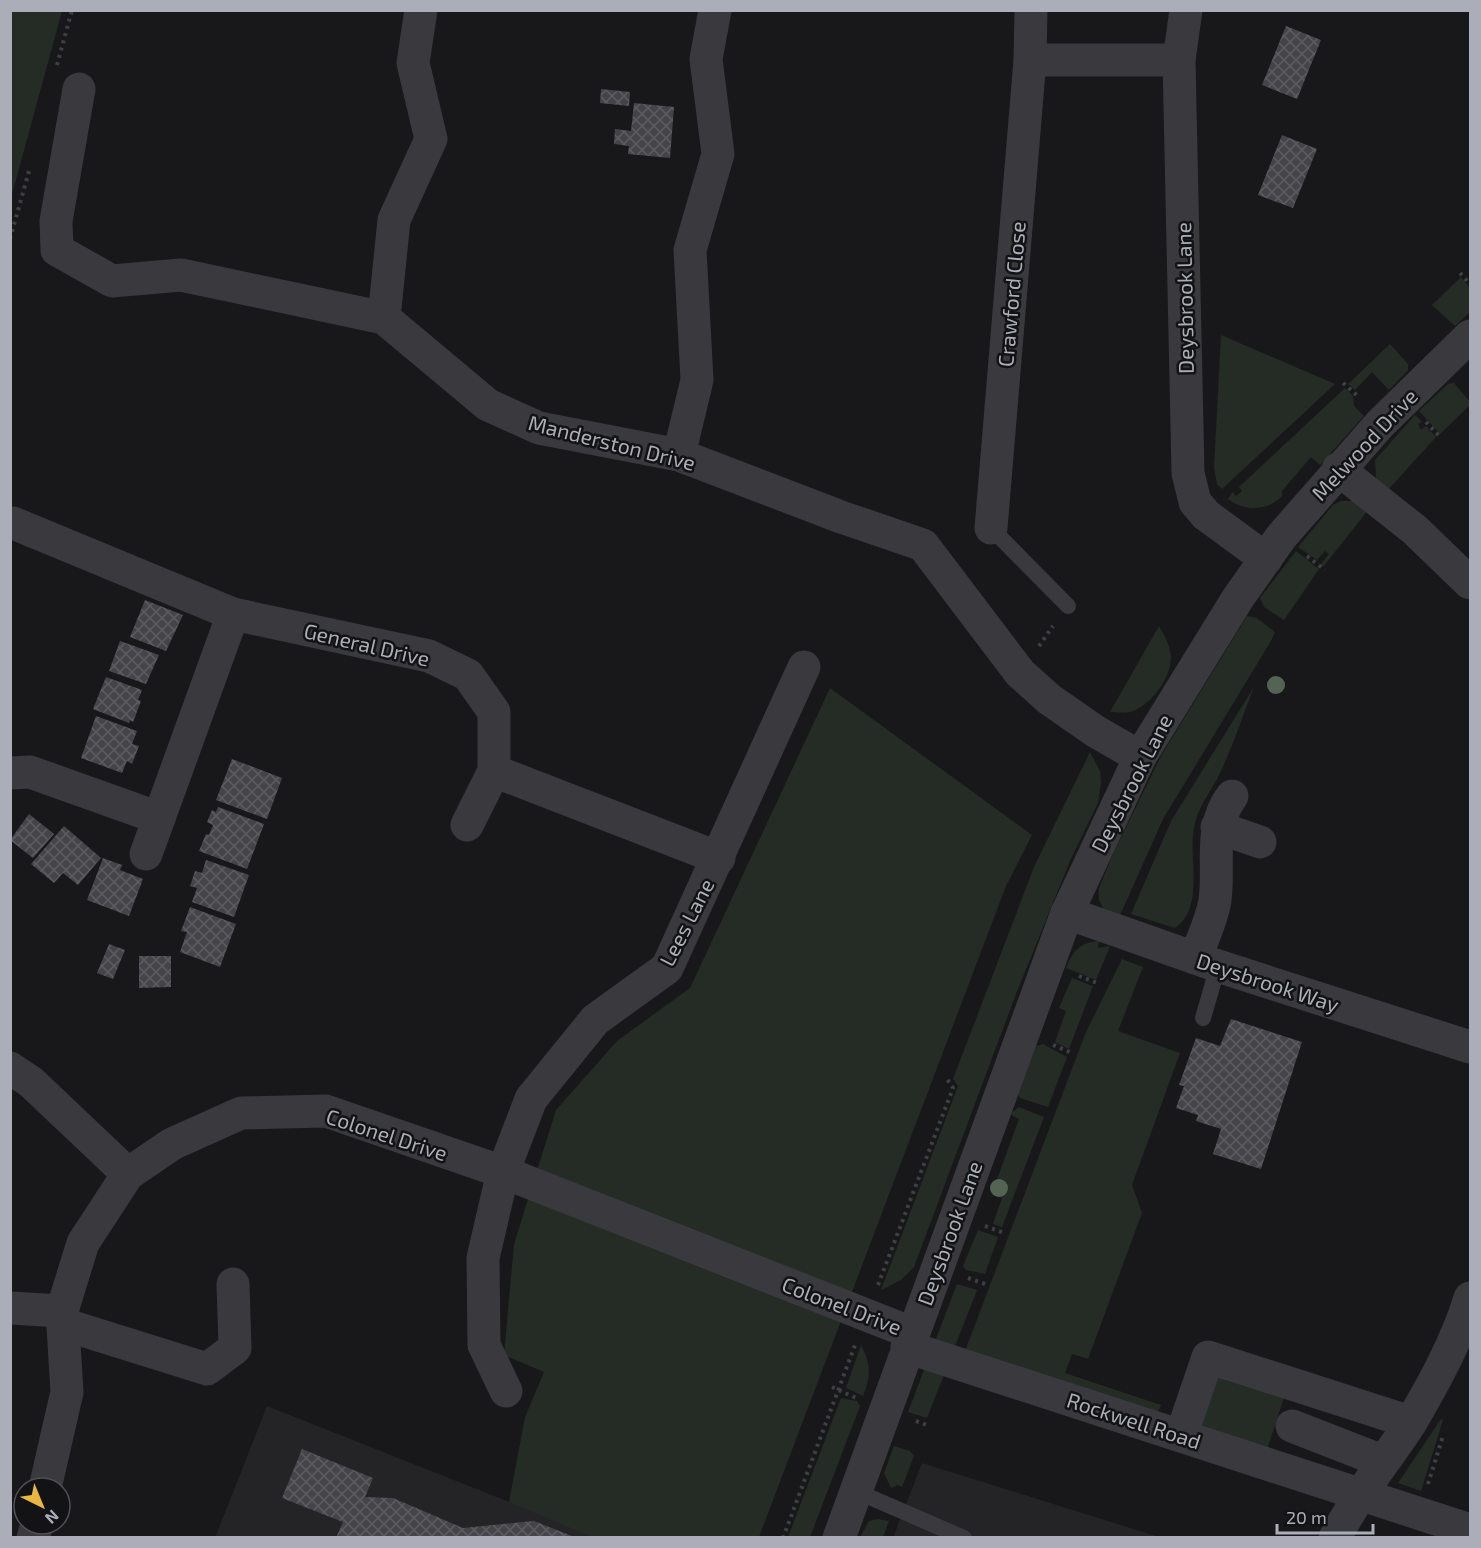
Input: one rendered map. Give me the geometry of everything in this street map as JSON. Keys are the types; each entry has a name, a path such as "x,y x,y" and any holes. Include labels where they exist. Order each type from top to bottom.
{"street":[{"path":"384,318 394,220 431,139 412,63 422,10"},
{"path":"679,455 697,380 690,250 718,154 706,59 715,10"},
{"name":"Crawford Close","path":"991,528 1030,60 1031,10"},
{"name":"Deysbrook Lane","path":"839,1538 858,1492 910,1340 1067,913 1140,758 1238,598 1266,560 1206,516 1195,502 1188,473 1179,60 1186,10"},
{"path":"1030,60 1179,60"},
{"name":"Manderston Drive","path":"79,89 56,221 57,250 112,281 181,275 384,318 488,405 539,428 679,455 841,518 923,545 1020,673 1049,699 1095,731 1140,758"},
{"name":"Melwood Drive","path":"1266,560 1281,537 1338,470 1470,336"},
{"path":"1338,470 1415,530 1470,583"},
{"name":"General Drive","path":"13,523 233,614 429,657 468,675 494,712 494,771 467,825"},
{"path":"146,854 233,614"},
{"name":"Lees Lane","path":"503,1172 531,1099 595,1020 667,968 804,667"},
{"path":"494,771 719,858"},
{"path":"10,773 30,772 159,818"},
{"path":"1207,962 1215,903 1217,827 1223,808 1232,796"},
{"path":"1217,827 1260,842"},
{"name":"Deysbrook Way","path":"1067,913 1207,962 1470,1047"},
{"path":"10,1068 31,1082 128,1174"},
{"name":"Colonel Drive","path":"48,1476 67,1392 62,1318 83,1243 128,1174 172,1144 241,1113 326,1111 503,1172 910,1340"},
{"path":"503,1172 483,1258 484,1345 506,1391"},
{"path":"10,1308 62,1318 207,1369 235,1348 233,1284"},
{"path":"1335,1538 1466,1332 1470,1298"},
{"name":"Rockwell Road","path":"910,1340 1181,1436 1470,1530"},
{"path":"1181,1436 1208,1357 1410,1422"},
{"path":"1292,1426 1382,1461"}],"lane":[{"path":"991,528 1068,606"},
{"path":"1203,1018 1207,962"},
{"path":"858,1492 964,1538"}],"path":[{"path":"1460,273 1470,284"},
{"path":"1020,673 1068,606"},
{"path":"983,1225 1004,1233"},
{"path":"1419,1513 1443,1435"}],"shaded area":[{"path":"10,11 62,11 11,198"},
{"path":"1461,277 1470,288 1470,312 1455,326 1432,305"},
{"path":"1221,335 1335,384 1222,489 1217,484 1214,468"},
{"path":"1390,344 1408,364 1408,370 1389,390 1372,372 1355,390 1348,384"},
{"path":"1454,383 1470,405 1440,434 1419,411 1448,384"},
{"path":"1345,388 1353,396 1354,406 1364,416 1320,465 1311,457 1282,491 1282,496 1270,505 1249,508 1228,499 1232,492 1236,496 1242,491 1239,487"},
{"path":"1415,415 1422,422 1418,424 1421,430 1426,426 1436,437 1386,492 1376,478 1375,460"},
{"path":"1341,501 1357,501 1369,509 1323,567 1321,564 1329,554 1325,551 1317,560 1298,547 1333,505"},
{"path":"1296,551 1319,569 1284,620 1264,607 1260,598"},
{"path":"1247,616 1257,618 1275,632 1271,641 1163,819 1118,920 1107,916 1099,900 1099,888 1114,852 1161,756"},
{"path":"1159,626 1171,656 1164,680 1154,696 1140,707 1127,712 1110,712"},
{"path":"1254,687 1225,763 1196,819 1193,840 1194,882 1190,908 1175,928 1131,914 1171,821"},
{"path":"830,688 1032,835 1006,886 759,1537 592,1537 509,1502 525,1417 544,1372 504,1355 514,1244 556,1110 617,1041 690,988"},
{"path":"1090,752 1100,771 1098,803 1070,861 1016,994 914,1267 901,1280 881,1290 958,1086 953,1079 1034,867"},
{"path":"1099,941 1098,948 1110,946 1096,980 1066,968 1078,948 1087,943"},
{"path":"1122,959 1143,967 1118,1031 1180,1053 1132,1185 1142,1213 1088,1359 1072,1354 1065,1373 1161,1405 1154,1421 962,1359 1086,1032"},
{"path":"1072,978 1093,986 1069,1049 1055,1042 1066,1011 1059,1008"},
{"path":"1043,1044 1067,1057 1048,1107 1020,1098 1018,1094 1036,1046"},
{"path":"1019,1107 1044,1117 1002,1227 993,1224 1002,1198 992,1193 1019,1119 1010,1114"},
{"path":"978,1230 998,1237 985,1274 966,1270 963,1266"},
{"path":"957,1284 977,1290 927,1418 908,1412"},
{"path":"861,1345 869,1370 863,1396 846,1388"},
{"path":"1208,1366 1287,1388 1265,1456 1187,1433"},
{"path":"841,1398 857,1401 860,1406 810,1537 788,1537"},
{"path":"267,1406 598,1537 215,1538"},
{"path":"1441,1419 1443,1420 1421,1491 1398,1483"},
{"path":"894,1446 910,1451 914,1456 902,1487 898,1485 891,1488 884,1473"},
{"path":"922,1463 1159,1537 893,1538"},
{"path":"878,1519 889,1521 883,1537 860,1537 869,1521"}],"building":[{"path":"1286,26 1321,40 1297,99 1262,85"},
{"path":"601,89 630,92 629,106 600,103"},
{"path":"634,103 674,107 670,158 628,154 629,146 614,144 615,129 631,131"},
{"path":"1282,135 1317,149 1293,208 1258,195"},
{"path":"145,600 183,615 166,651 130,637"},
{"path":"120,641 159,655 146,684 109,671"},
{"path":"106,677 142,690 138,700 141,701 133,722 130,720 129,723 93,709"},
{"path":"96,716 137,731 132,744 139,746 132,764 127,761 122,773 81,758"},
{"path":"232,759 282,778 267,819 216,800"},
{"path":"218,807 264,824 247,869 199,851 206,834 209,835 213,825 207,822 212,810 216,812"},
{"path":"29,814 54,834 33,858 10,840"},
{"path":"64,826 101,858 78,885 63,873 54,883 31,864"},
{"path":"103,858 122,865 120,870 143,879 129,916 87,900"},
{"path":"206,860 249,875 234,917 192,902 197,888 190,886 195,871 202,873"},
{"path":"190,907 236,924 220,967 180,952 187,932 181,931"},
{"path":"109,944 125,950 113,979 97,973"},
{"path":"139,956 171,956 171,987 139,988"},
{"path":"1231,1019 1302,1042 1261,1169 1213,1154 1221,1129 1196,1121 1198,1115 1176,1108 1184,1086 1179,1085 1196,1038 1220,1046"},
{"path":"302,1449 373,1478 365,1497 393,1498 463,1528 534,1521 577,1538 336,1538 343,1522 282,1498"}]}
